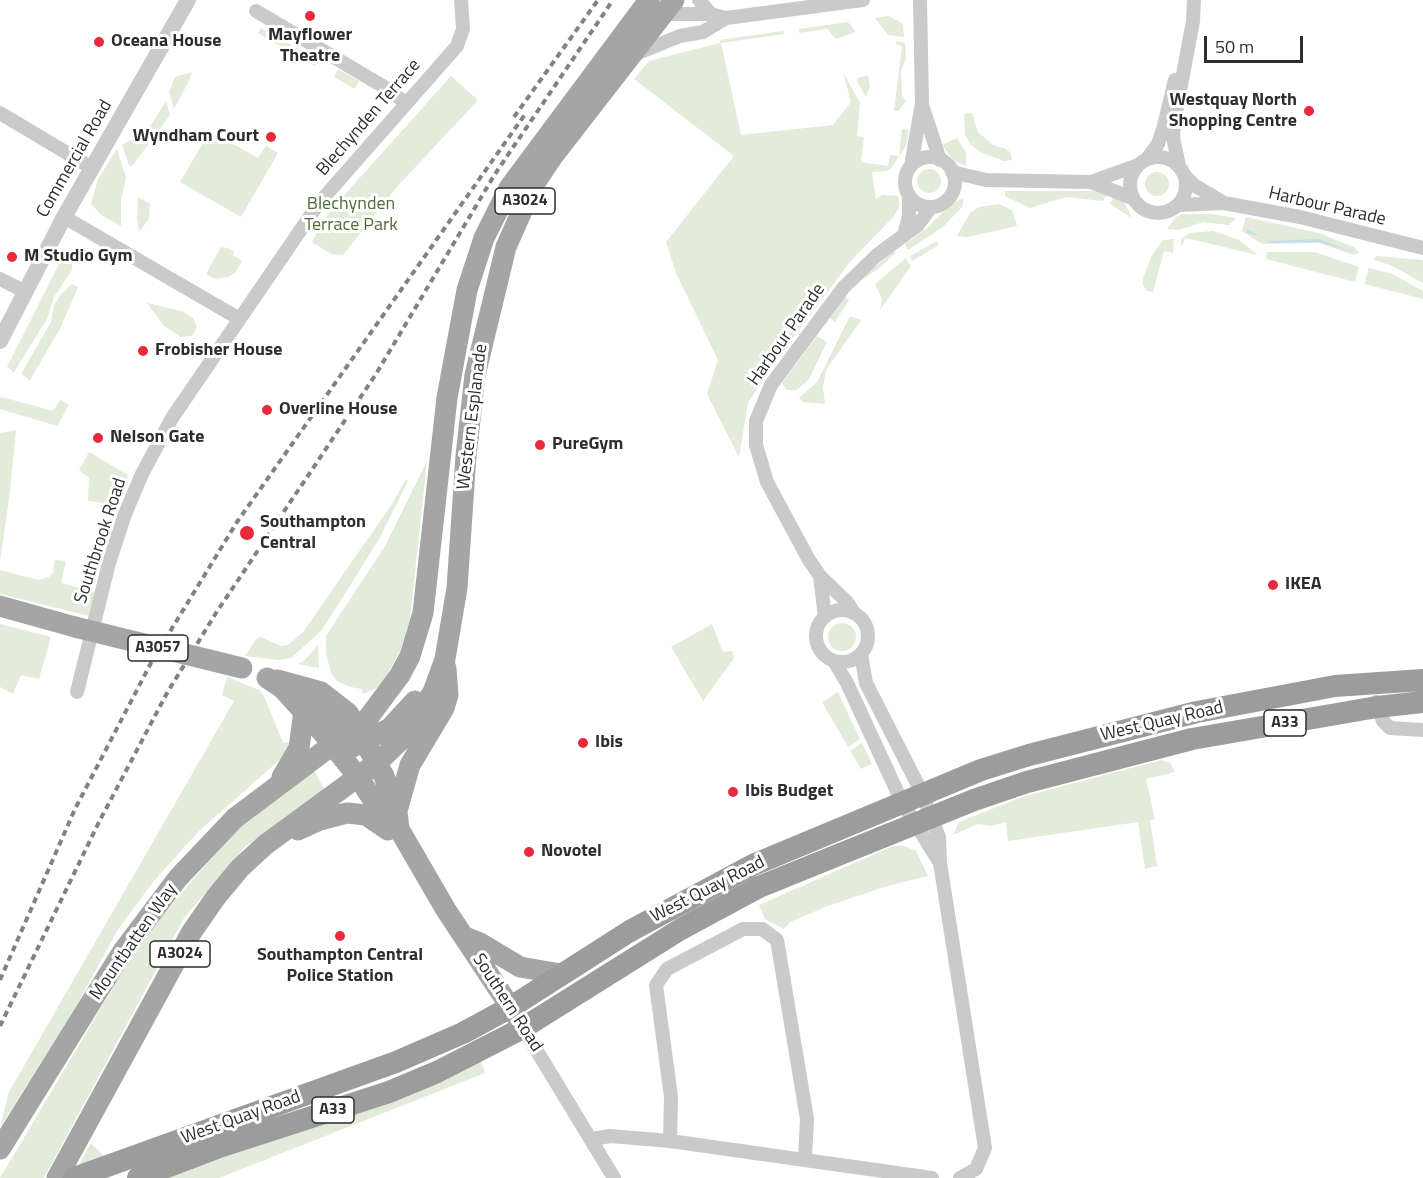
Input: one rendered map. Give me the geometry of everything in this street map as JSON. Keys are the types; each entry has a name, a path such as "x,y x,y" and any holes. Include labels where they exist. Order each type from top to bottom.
{"highway":[{"name":"West Quay Road","path":"74,1178 396,1062 463,1034 511,1007 630,931 753,865 981,770 1085,740 1221,708 1372,682 1423,680"},
{"name":"West Quay Road","path":"138,1178 219,1147 389,1092 436,1072 523,1028 681,930 759,887 923,820 1027,782 1192,739 1377,707 1423,702"}],"main road":[{"name":"Western Esplanade","path":"378,762 402,739 423,709 433,692 445,658 457,588 466,456 475,375 506,248 532,186 632,55 657,10"},
{"name":"Western Esplanade","path":"384,697 410,656 423,613 447,398 468,290 484,238 509,188 657,10"},
{"name":"A3057","path":"2,608 242,668 330,697 343,707 358,777"},
{"path":"304,688 350,739 385,732 403,716 445,658"},
{"path":"265,845 320,820 347,813 366,815 401,829 410,765 444,708 448,696 445,658"},
{"name":"A3057","path":"267,678 282,688 304,711 350,739"},
{"path":"330,697 369,700 384,697"},
{"name":"Mountbatten Way","path":"0,1149 123,951 150,913 206,847 235,818 277,784 350,739 384,697"},
{"path":"277,784 299,748 304,711"},
{"name":"Southern Road","path":"350,739 378,762 401,829 464,937 523,1028"},
{"name":"A3024","path":"57,1178 191,933 228,882 265,845 378,762"},
{"name":"Southern Road","path":"358,777 381,812 401,829"},
{"path":"464,937 480,943 520,967 561,974"}],"street":[{"name":"Commercial Road","path":"0,341 64,217 189,0"},
{"name":"Blechynden Terrace","path":"238,318 319,202 405,103 454,51 463,29 461,0"},
{"path":"699,0 711,14"},
{"path":"657,10 711,14 726,18 863,0"},
{"path":"904,235 909,216 909,196 905,184 911,166 922,103 920,0"},
{"path":"1185,56 1175,80 1158,144 1142,162 1130,181 1132,198 1138,206 1153,213 1170,211 1179,204 1186,190 1173,137 1185,56 1193,21 1194,0"},
{"path":"256,10 391,91 405,103"},
{"path":"657,10 680,36"},
{"path":"632,55 680,36 704,32 726,18"},
{"path":"922,103 940,160 952,172 986,180 1091,182 1132,198"},
{"path":"0,113 92,168"},
{"path":"911,166 925,158 940,160"},
{"path":"1091,182 1142,162 1164,158 1182,170"},
{"name":"Harbour Parade","path":"1182,170 1194,185 1224,203"},
{"path":"952,172 954,190"},
{"path":"909,196 914,202 930,207 945,202 954,190 986,180"},
{"name":"Harbour Parade","path":"1179,204 1202,206 1224,203 1300,217 1423,248"},
{"name":"Harbour Parade","path":"825,617 826,605 820,576 761,468 756,445 756,421 771,385 844,287 877,255 918,225 930,207"},
{"path":"64,217 238,318"},
{"path":"0,279 26,292"},
{"name":"Southbrook Road","path":"77,692 109,563 138,482 180,404 238,318"},
{"name":"Harbour Parade","path":"820,576 837,591 854,613"},
{"path":"834,661 848,661 861,654 865,648 868,633 862,621 854,613 839,611 825,617 819,625 817,640 824,654 834,661 912,798 940,863 985,1148 980,1174 960,1178"},
{"path":"861,654 866,683 923,820"},
{"path":"1372,682 1377,707 1383,721 1390,728 1423,730"},
{"path":"670,1141 671,1097 656,986 667,969 743,929 762,929 777,940 807,1119 805,1158"},
{"name":"Southern Road","path":"523,1028 615,1178"},
{"path":"592,1139 610,1136 670,1141 805,1158 932,1178"}],"green space":[{"path":"889,16 903,24 904,37 888,35 875,18"},
{"path":"848,22 856,32 836,39 827,29 799,33 799,29"},
{"path":"261,28 318,60 315,66 258,33"},
{"path":"783,31 784,34 721,43 741,135 833,125 851,102 843,72 860,103 857,136 864,137 861,162 888,166 890,155 899,156 902,129 909,130 906,146 892,167 887,171 872,172 876,199 882,195 898,196 900,206 894,216 849,263 770,369 748,403 739,457 707,394 718,360 676,273 666,242 734,156 634,79 649,61 720,43 720,40"},
{"path":"896,41 905,43 906,59 901,70 902,95 906,101 898,111 894,111 902,46 896,44"},
{"path":"338,69 359,81 355,89 334,77"},
{"path":"192,72 174,109 169,92 175,77"},
{"path":"868,75 870,86 866,97 857,82 858,78"},
{"name":"Blechynden Terrace Park","path":"451,76 478,100 396,188 343,255 331,254 312,242 330,211"},
{"path":"166,101 170,115 152,140 149,128"},
{"path":"972,113 978,132 993,145 1010,152 1012,160 1004,161 980,152 971,145 965,134 964,114"},
{"path":"210,131 258,158 266,146 278,153 241,217 180,182"},
{"path":"144,132 148,145 132,166 129,165 122,145"},
{"path":"957,138 966,152 966,166 953,160 942,145"},
{"path":"117,149 126,178 121,200 121,226 101,215 91,204 98,179"},
{"path":"929,169 938,172 941,181 938,190 929,193 920,190 917,181 920,172"},
{"path":"1157,172 1166,175 1169,184 1166,193 1157,196 1148,193 1145,184 1148,175"},
{"path":"1005,191 1108,193 1103,201 1066,197 1030,208 1005,196"},
{"path":"1114,196 1124,202 1132,218 1110,204"},
{"path":"138,197 150,204 149,219 139,232 137,218"},
{"path":"963,198 963,206 943,227 908,250 905,244 927,228 950,205"},
{"path":"999,204 1012,210 1017,226 967,237 957,236 970,213 979,207"},
{"path":"1183,214 1212,214 1236,218 1229,225 1203,222 1179,230 1167,229 1176,217"},
{"path":"1246,217 1319,233 1354,247 1359,253 1354,255 1319,243 1262,244 1242,231"},
{"path":"1213,231 1239,240 1258,255 1185,238 1182,246 1181,244 1181,239 1190,233"},
{"path":"1174,239 1173,253 1164,251 1153,292 1147,291 1143,285 1143,278 1152,255 1163,240"},
{"path":"937,241 939,245 912,261 910,256"},
{"path":"221,247 234,252 233,255 242,261 235,273 228,277 215,279 206,274"},
{"path":"894,250 895,254 857,283"},
{"path":"1267,252 1315,252 1359,267 1355,282 1266,259"},
{"path":"72,254 72,270 54,297 47,319 14,372 7,367 60,262"},
{"path":"1376,256 1423,260 1423,283 1390,265 1374,260"},
{"path":"906,258 911,266 880,310 882,299 875,284"},
{"path":"1369,268 1392,274 1423,291 1423,299 1364,284"},
{"path":"72,284 78,287 61,327 30,380 21,374 51,322 54,305"},
{"path":"845,297 849,300 835,322 830,318"},
{"path":"147,303 182,311 193,318 197,327 192,336 181,337 164,326"},
{"path":"850,316 861,320 826,370 823,388 825,404 802,402 799,398 817,382"},
{"path":"817,336 827,342 809,379 797,390 786,390 782,383"},
{"path":"0,398 53,411 60,400 69,405 57,426 0,409"},
{"path":"16,430 10,492 0,561 0,433"},
{"path":"89,452 128,475 120,505 88,501 89,478 79,470"},
{"path":"427,461 410,619 401,648 388,674 377,688 363,694 362,689 337,681 331,673 326,653 326,636 385,546"},
{"path":"406,479 408,481 378,541 322,630 291,658 279,660 245,656 256,639 261,637 281,646 288,645 303,632 392,504"},
{"path":"55,560 66,561 61,583 95,592 89,616 0,594 0,570 38,580 49,577 53,573"},
{"path":"842,623 852,627 856,637 852,647 842,651 832,647 828,637 832,627"},
{"path":"0,624 51,637 39,679 21,675 13,694 0,687"},
{"path":"712,624 723,652 732,651 734,658 703,701 671,647"},
{"path":"318,645 319,668 298,664 305,660"},
{"path":"227,677 259,690 264,696 283,743 291,742 284,756 198,832 153,882 117,931 73,1012 0,1127 9,1092 234,701 222,695"},
{"path":"838,692 860,739 848,747 822,702"},
{"path":"862,743 872,764 861,769 850,751"},
{"path":"1161,760 1170,763 1175,772 1146,779 1155,819 1150,820 1157,866 1145,869 1138,822 1008,841 1006,822 991,826 978,824 953,835 959,822 1022,797"},
{"path":"314,770 324,789 245,847 184,918 44,1178 0,1178 142,939 235,831"},
{"path":"893,846 904,846 916,851 928,876 887,886 830,905 790,922 784,929 765,919 759,905"},
{"path":"480,1059 485,1073 219,1178 161,1178"},
{"path":"91,1143 105,1157 77,1168"}],"water":[{"path":"1247,229 1260,236 1247,233"},
{"path":"1263,237 1270,241 1319,239 1353,252 1319,242 1271,243"}],"railway":[{"path":"514,117 598,0"},
{"path":"0,1026 99,822 167,693 216,613 376,374 495,174 613,0"},
{"path":"0,980 75,809 152,661 237,522 526,113"}],"place":[{"name":"Mayflower Theatre","path":"310,16"},
{"name":"Oceana House","path":"99,42"},
{"name":"Westquay North Shopping Centre","path":"1309,111"},
{"name":"Wyndham Court","path":"271,137"},
{"name":"M Studio Gym","path":"12,257"},
{"name":"Frobisher House","path":"143,351"},
{"name":"Overline House","path":"267,410"},
{"name":"Nelson Gate","path":"98,438"},
{"name":"PureGym","path":"540,445"},
{"name":"Southampton Central","path":"247,533"},
{"name":"IKEA","path":"1273,585"},
{"name":"Ibis","path":"583,743"},
{"name":"Ibis Budget","path":"733,792"},
{"name":"Novotel","path":"529,852"},
{"name":"Southampton Central Police Station","path":"340,936"}]}
